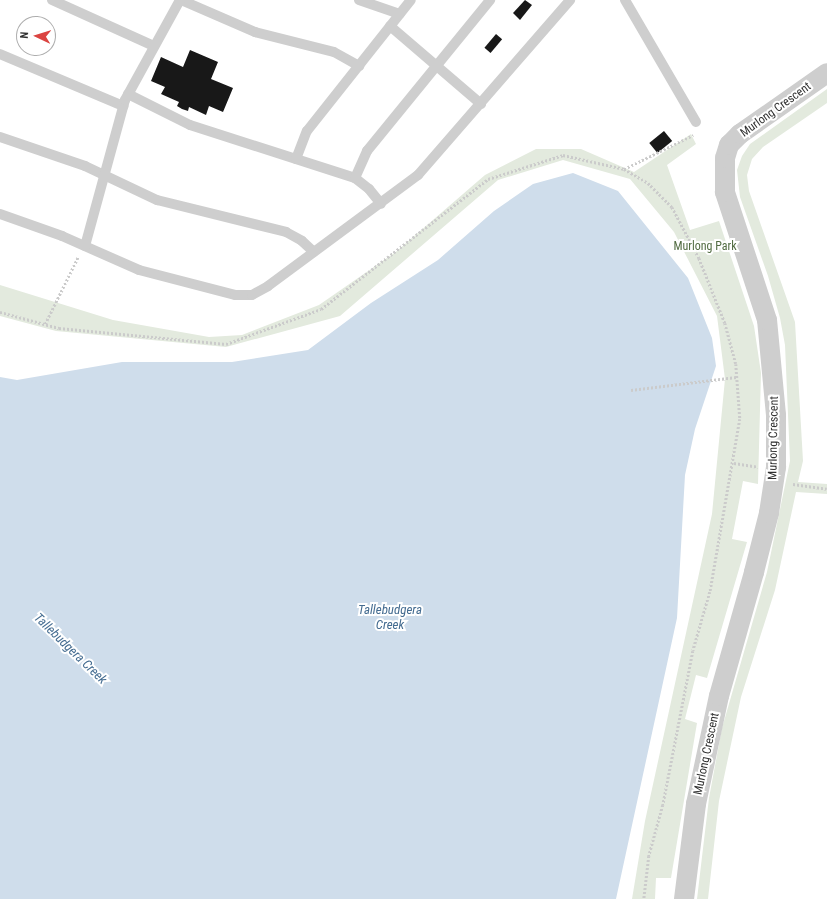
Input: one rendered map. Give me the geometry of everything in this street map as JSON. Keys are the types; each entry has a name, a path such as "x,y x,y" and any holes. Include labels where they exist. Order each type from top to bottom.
{"street":[{"name":"Murlong Crescent","path":"684,899 696,804 718,696 756,565 769,513 776,467 776,415 767,320 725,192 725,158 729,145 740,134 827,73"}],"lane":[{"path":"52,0 154,46"},
{"path":"84,246 122,106 154,46 181,0 203,12 255,32 334,52 359,66"},
{"path":"359,0 400,14"},
{"path":"296,159 307,131 411,0"},
{"path":"354,178 367,151 435,65 490,0"},
{"path":"0,214 84,246 139,270 241,296 259,292 381,204 418,175 570,0"},
{"path":"625,0 696,122"},
{"path":"390,26 481,104"},
{"path":"0,54 122,106"},
{"path":"128,94 177,120 354,178 369,188 381,204"},
{"path":"0,136 104,174 157,200 286,232 302,241 314,252"}],"path":[{"path":"624,169 696,134"},
{"path":"0,312 59,328 226,344 321,309 488,179 563,155 624,169 648,183 672,207 699,258 725,323 736,364 740,419 734,463 710,592 693,651 663,805 649,856 644,899"},
{"path":"45,324 84,246"},
{"path":"631,390 736,377"},
{"path":"734,463 762,467"},
{"path":"794,478 793,486 827,489"}],"green space":[{"path":"827,89 827,103 763,147 752,159 747,175 749,191 795,322 803,461 798,482 827,484 827,494 796,492 775,590 741,697 719,801 708,899 697,899 709,798 722,728 767,572 790,461 785,345 780,318 768,276 740,197 737,170 742,156 750,144"},
{"name":"Murlong Park","path":"691,134 696,144 667,165 690,230 719,221 754,326 761,373 758,484 743,481 732,539 747,542 707,678 696,675 685,719 697,723 671,878 656,878 655,899 632,899 645,821 712,514 725,379 717,316 674,232 630,179 563,160 498,180 340,316 226,347 56,331 0,316 0,285 113,320 209,337 242,335 319,305 397,251 485,175 536,149 581,149 634,172"}],"water":[{"name":"Tallebudgera Creek","path":"573,173 618,191 688,278 712,338 716,366 695,429 685,475 677,618 616,899 0,899 0,377 17,380 122,362 232,362 308,350 371,303 438,260 494,211 533,184"}],"building":[{"path":"525,0 532,5 520,20 513,13"},
{"path":"496,34 502,39 491,53 484,48"},
{"path":"190,50 218,62 211,79 233,88 223,112 209,106 206,115 189,107 188,111 182,109 177,106 179,102 161,94 165,87 151,81 161,57 183,67"},
{"path":"664,131 672,141 657,153 649,143"}]}
